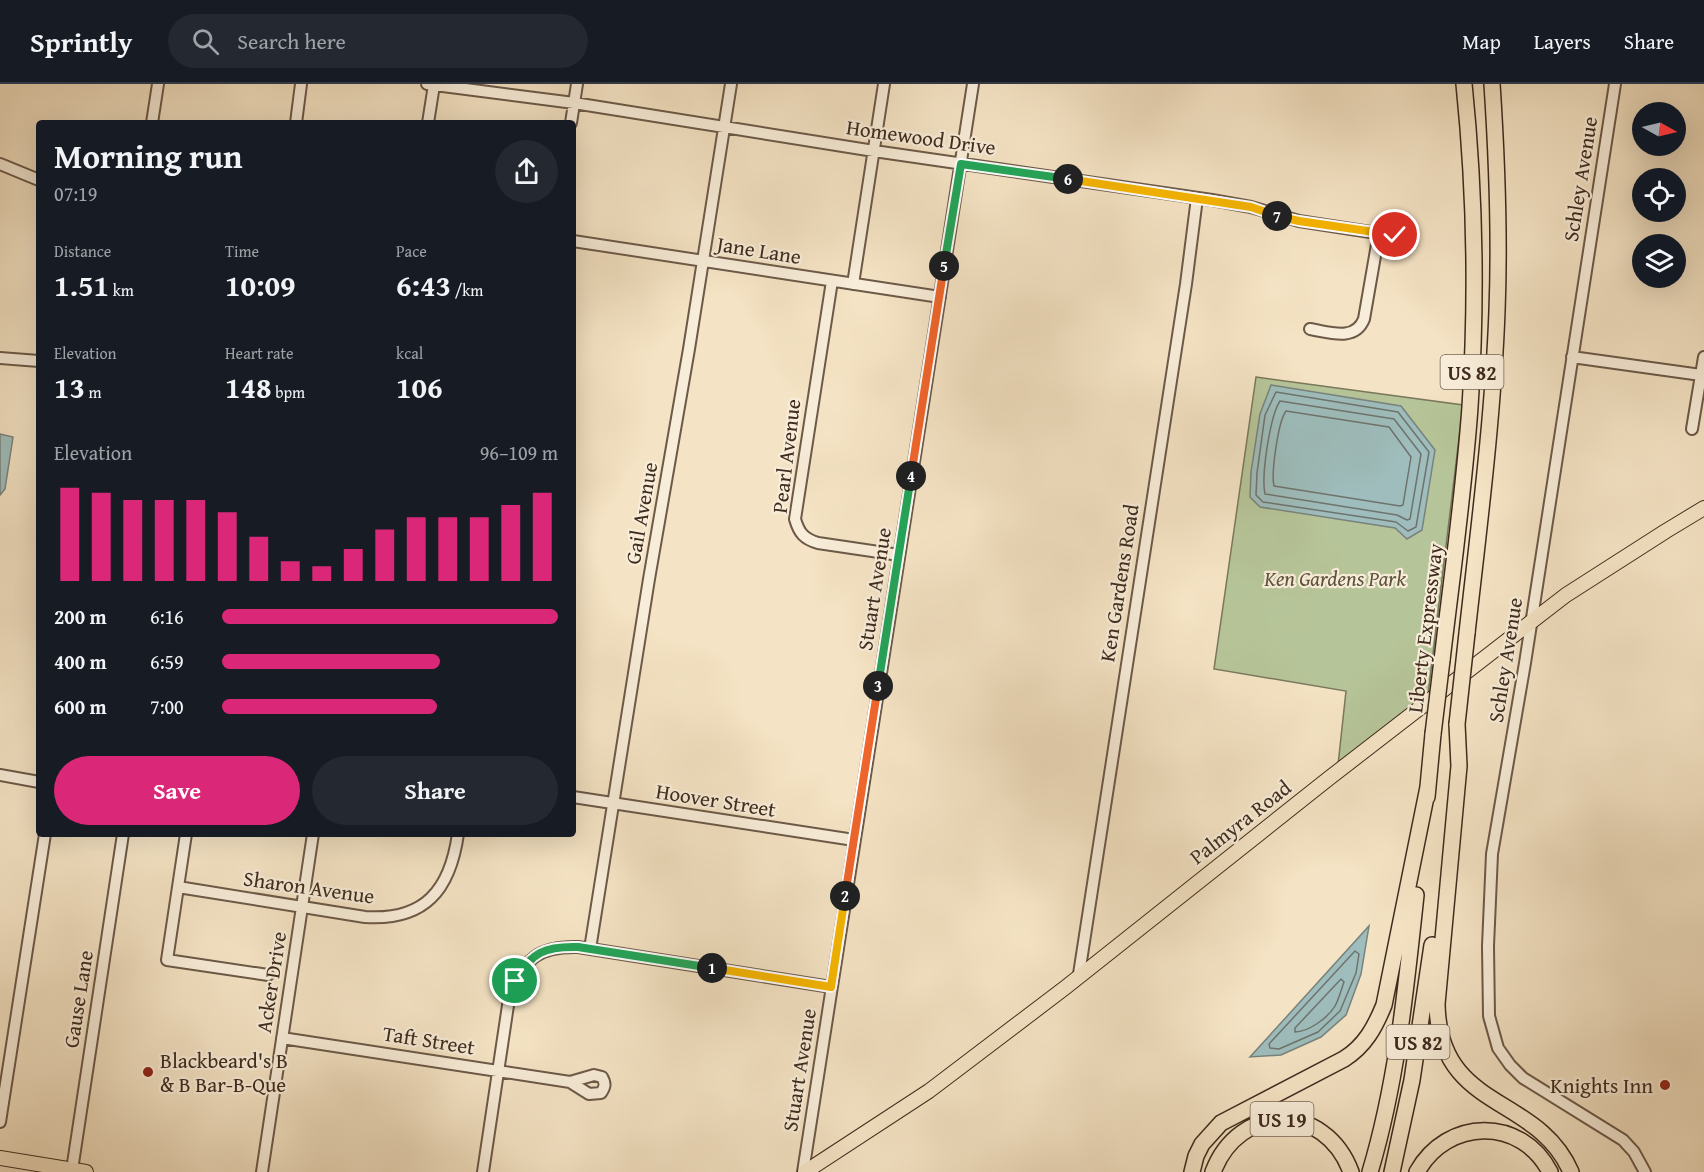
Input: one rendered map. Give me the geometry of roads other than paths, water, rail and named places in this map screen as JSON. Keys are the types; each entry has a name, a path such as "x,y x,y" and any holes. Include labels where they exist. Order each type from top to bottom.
{"highway":[{"name":"Liberty Expressway","path":"1408,915 1426,796 1464,469 1473,342 1473,206 1464,84"},
{"name":"Liberty Expressway","path":"1440,911 1455,770 1457,724 1488,442 1497,311 1498,200 1492,84"},
{"name":"US 82","path":"1392,1172 1412,1080 1440,911"},
{"path":"1440,911 1437,1004 1440,1033 1446,1052 1455,1068 1473,1087 1536,1127 1550,1139 1562,1154 1571,1172"},
{"name":"US 82","path":"1370,1172 1397,1051 1408,915"},
{"path":"1192,1172 1202,1144 1221,1123 1344,1059 1363,1044 1384,1005 1408,915"},
{"name":"US 19","path":"1213,1172 1225,1148 1243,1132 1262,1123 1283,1119 1302,1122 1324,1134 1340,1149 1351,1172"},
{"path":"1417,1172 1431,1152 1444,1142 1459,1135 1484,1131 1501,1133 1524,1143 1538,1154 1550,1172"}],"main road":[{"name":"Palmyra Road","path":"804,1172 929,1091 1066,987 1079,974 1566,595 1704,508"},
{"path":"0,1158 79,1171"}],"street":[{"path":"152,120 158,84"},
{"path":"296,120 301,84"},
{"path":"571,120 577,84"},
{"name":"Gail Avenue","path":"590,949 649,579 704,261 731,84"},
{"path":"853,284 884,84"},
{"name":"Stuart Avenue","path":"804,1172 973,84"},
{"name":"Schley Avenue","path":"1615,84 1531,623 1492,854 1487,985 1491,1028 1502,1054 1523,1078 1623,1140 1634,1152 1645,1172"},
{"path":"428,120 430,85"},
{"name":"Homewood Drive","path":"430,85 574,103 874,151 1197,198 1251,207 1299,221 1409,238"},
{"path":"0,164 36,179"},
{"name":"Ken Gardens Road","path":"1079,974 1186,284 1197,198"},
{"path":"1310,329 1349,334 1361,327 1379,233"},
{"name":"Jane Lane","path":"576,241 940,297"},
{"name":"Pearl Avenue","path":"832,281 795,519 799,531 807,540 899,555"},
{"path":"1572,357 1701,375"},
{"path":"1692,429 1704,357"},
{"path":"0,358 36,361"},
{"path":"0,775 36,781"},
{"name":"Hoover Street","path":"576,798 854,840"},
{"path":"0,1122 3,1083 44,837"},
{"name":"Gause Lane","path":"79,1171 123,837"},
{"path":"186,837 166,960 268,975"},
{"name":"Acker Drive","path":"262,1172 314,837"},
{"name":"Sharon Avenue","path":"178,887 386,918 407,913 426,901 442,884 451,867 457,837"},
{"path":"483,1172 510,992 528,961 552,948 590,949 831,987"},
{"name":"Taft Street","path":"282,1038 570,1083"}],"water":[{"path":"1271,385 1401,406 1435,450 1422,530 1407,539 1395,528 1260,507 1250,497 1251,472 1260,414"},
{"path":"0,434 13,437 5,489 0,495"},
{"path":"1369,926 1361,974 1346,1015 1321,1037 1281,1055 1250,1057"}],"place":[{"name":"Blackbeard's B & B Bar-B-Que","path":"148,1072"},
{"name":"Knights Inn","path":"1665,1085"}],"park label":[{"name":"Ken Gardens Park","path":"1335,578"}]}
